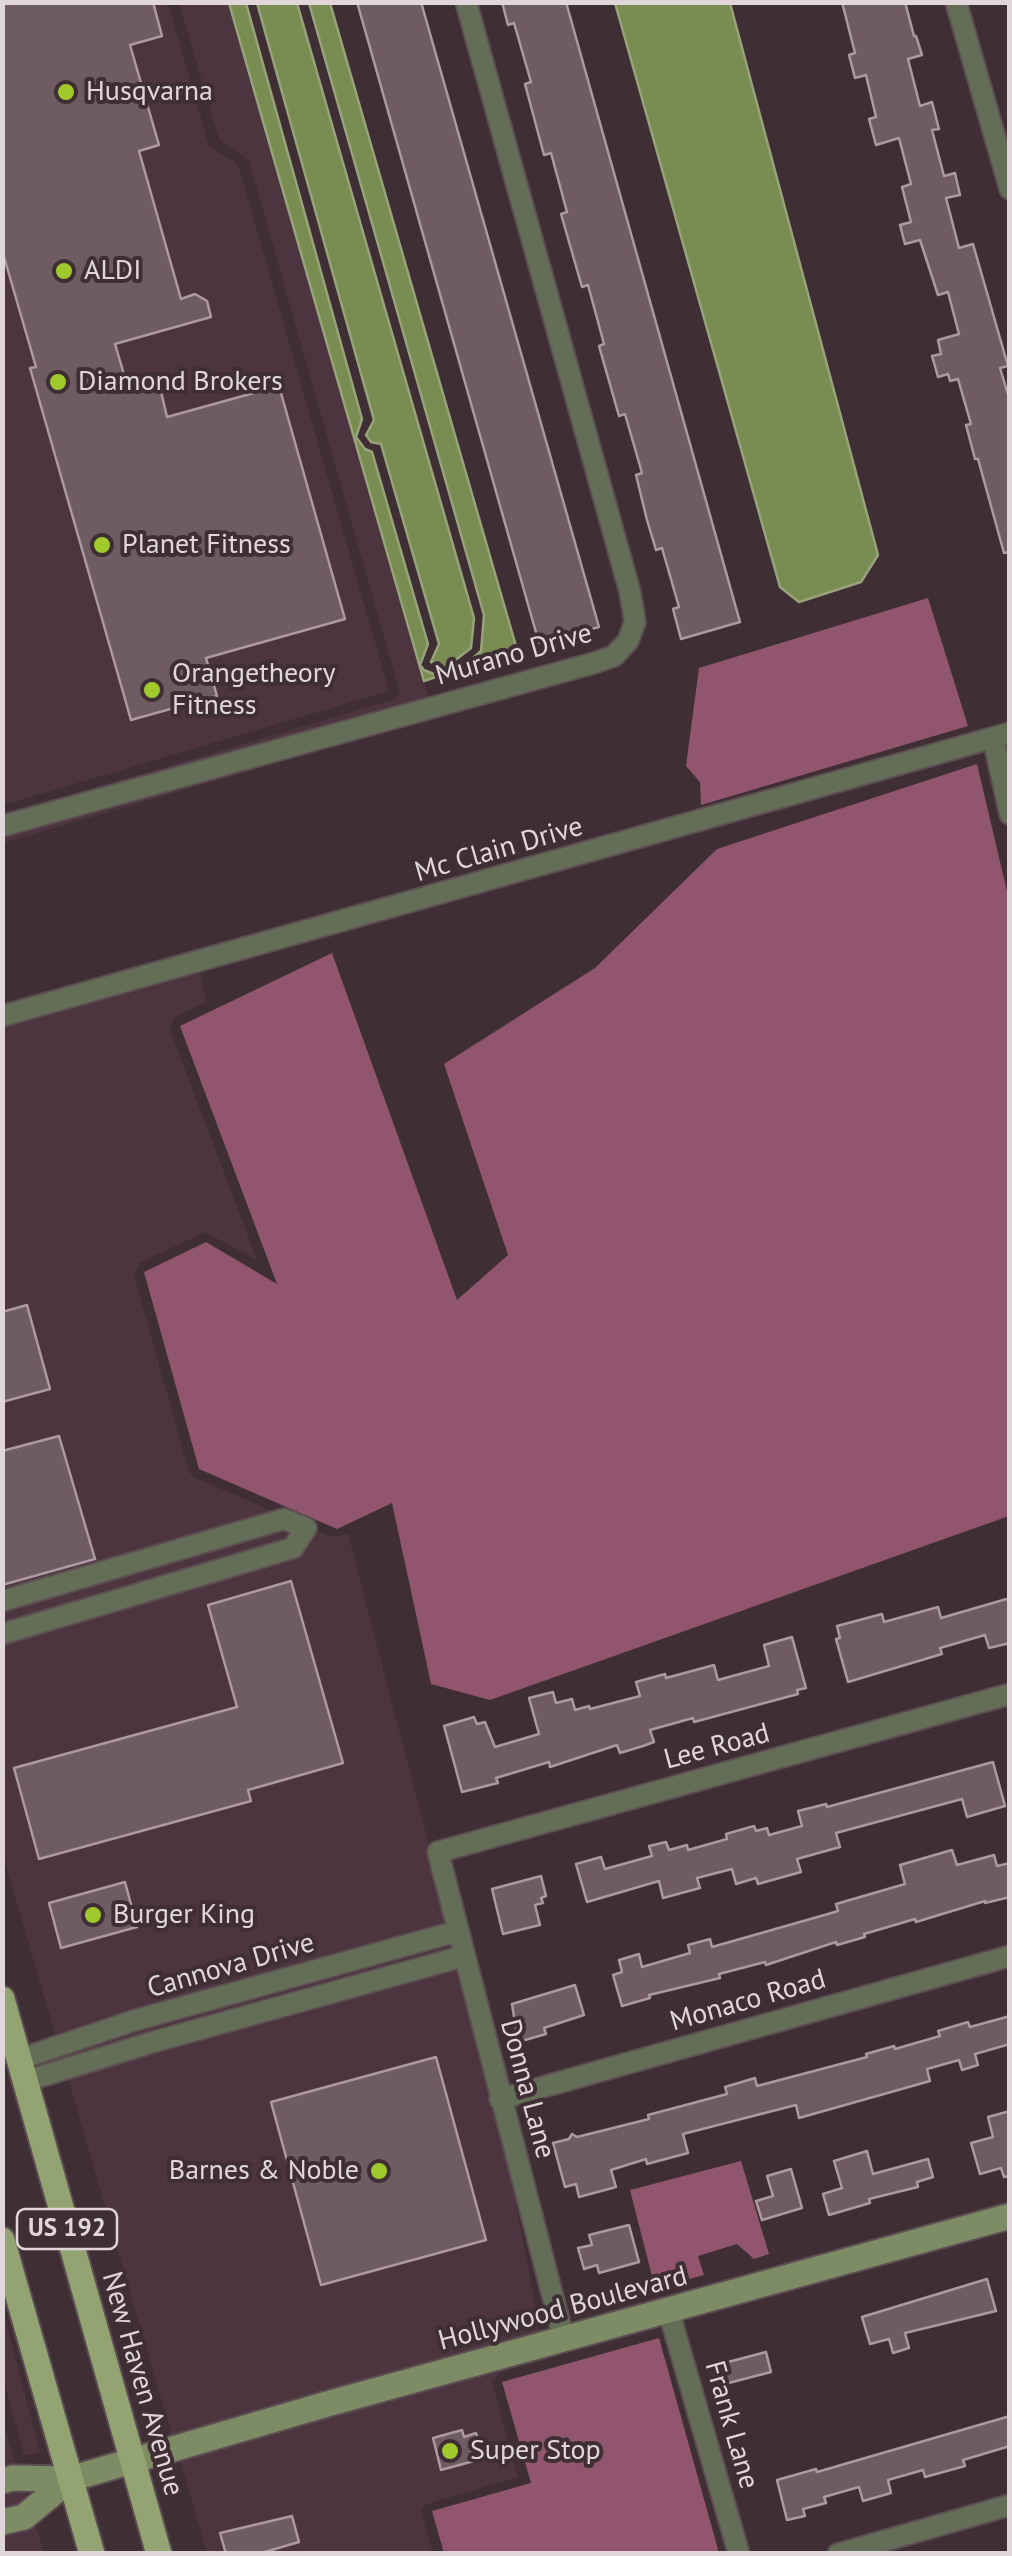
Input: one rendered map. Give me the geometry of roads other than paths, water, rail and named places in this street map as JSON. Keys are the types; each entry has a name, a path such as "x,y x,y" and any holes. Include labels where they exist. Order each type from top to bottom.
{"main road":[{"name":"New Haven Avenue","path":"2,1999 16,2073 159,2554"},
{"name":"US 192","path":"2,2240 92,2554"}],"street":[{"name":"Murano Drive","path":"2,826 594,663 614,656 628,641 635,622 630,592 466,2"},
{"path":"956,2 1010,189"},
{"path":"1001,736 1010,814"},
{"name":"Mc Clain Drive","path":"2,1016 1001,736"},
{"path":"2,1601 284,1519 306,1528 294,1548 2,1634"},
{"name":"Lee Road","path":"438,1852 1010,1694"},
{"name":"Donna Lane","path":"438,1852 564,2340"},
{"name":"Cannova Drive","path":"16,2073 136,2020 458,1931"},
{"name":"Cannova Drive","path":"16,2073 153,2042 464,1956"},
{"name":"Monaco Road","path":"500,2099 1010,1956"},
{"name":"Hollywood Boulevard","path":"70,2479 132,2458 1010,2216"},
{"name":"Frank Lane","path":"669,2312 739,2554"},
{"path":"2,2481 70,2479"},
{"path":"2,2522 24,2517 70,2479"},
{"path":"838,2554 1010,2505"}],"place":[{"name":"Husqvarna","path":"66,92"},
{"name":"ALDI","path":"64,271"},
{"name":"Diamond Brokers","path":"58,382"},
{"name":"Planet Fitness","path":"102,545"},
{"name":"Orangetheory Fitness","path":"152,690"},
{"name":"Burger King","path":"93,1915"},
{"name":"Barnes & Noble","path":"379,2171"},
{"name":"Super Stop","path":"450,2451"}]}
